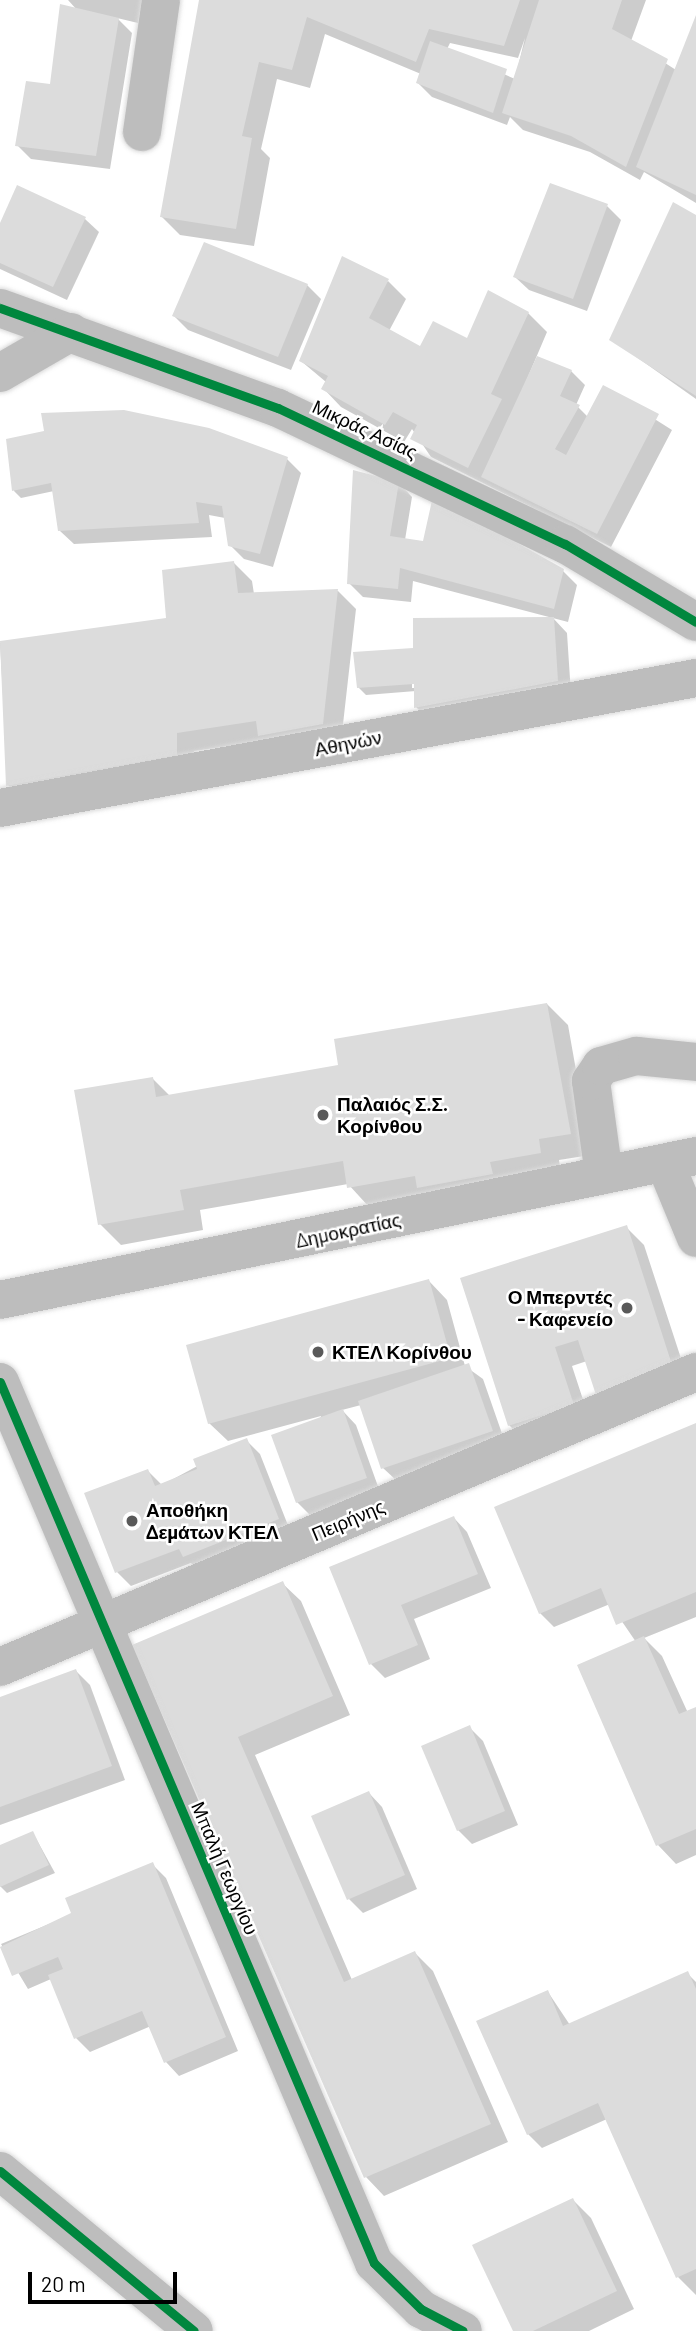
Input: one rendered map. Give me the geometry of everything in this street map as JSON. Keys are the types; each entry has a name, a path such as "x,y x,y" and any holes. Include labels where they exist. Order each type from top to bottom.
{"street":[{"path":"142,132 162,0"},
{"name":"Μικράς Ασίας","path":"0,308 278,408 565,544 696,622"},
{"path":"0,373 71,332"},
{"name":"Αθηνών","path":"0,808 696,678"},
{"path":"604,1175 591,1082 601,1066 637,1056 696,1062"},
{"path":"680,1159 696,1238"},
{"name":"Δημοκρατίας","path":"0,1300 680,1159"},
{"name":"Πειρήνης","path":"0,1667 696,1372"},
{"name":"Μπαλή Γεωργίου","path":"0,1382 374,2263 421,2309 463,2331"},
{"path":"0,2171 194,2331"}],"building":[{"path":"199,0 520,0 504,46 429,29 416,62 307,17 292,70 259,62 242,136 252,138 236,229 160,217"},
{"path":"539,0 622,0 612,29 668,59 626,167 571,136 502,113"},
{"path":"60,4 119,18 96,156 15,146 26,81 50,84"},
{"path":"696,15 696,195 636,167"},
{"path":"430,41 507,69 493,113 416,83"},
{"path":"550,183 608,204 573,299 513,277"},
{"path":"17,185 86,217 53,287 0,263 0,223"},
{"path":"673,202 696,215 696,396 609,340"},
{"path":"204,242 308,284 278,357 172,316"},
{"path":"342,256 389,279 369,318 420,346 433,321 467,338 488,290 529,312 491,394 502,399 468,468 410,439 417,425 393,412 385,425 321,389 328,376 299,361"},
{"path":"537,356 572,370 560,396 580,405 555,449 566,455 603,385 659,414 597,534 481,477"},
{"path":"124,410 209,428 288,457 260,554 228,546 222,506 196,502 199,523 58,531 51,483 12,491 6,439 44,431 41,413"},
{"path":"353,470 399,482 390,536 423,541 433,496 564,569 554,609 400,568 398,589 347,584"},
{"path":"234,561 238,593 338,589 323,724 258,736 256,721 177,733 177,755 6,786 0,641 166,618 162,570"},
{"path":"554,617 558,681 414,708 414,684 357,688 353,652 413,648 413,618"},
{"name":"Παλαιός Σ.Σ. Κορίνθου","path":"547,1003 571,1134 539,1139 541,1153 490,1162 493,1174 417,1188 415,1176 347,1188 343,1161 180,1190 184,1210 98,1225 74,1090 153,1077 156,1097 338,1065 334,1039"},
{"path":"627,1225 674,1371 596,1395 578,1340 555,1347 574,1405 508,1426 460,1278"},
{"name":"ΚΤΕΛ Κορίνθου","path":"429,1279 451,1358 208,1424 186,1345"},
{"path":"469,1363 493,1431 381,1469 358,1401"},
{"path":"343,1409 367,1478 296,1503 271,1435"},
{"path":"696,1423 696,1592 616,1625 601,1588 539,1614 494,1507"},
{"path":"247,1438 279,1519 183,1557 179,1549 115,1573 84,1493 148,1469 155,1486 197,1469 193,1459"},
{"path":"454,1516 478,1574 401,1605 418,1645 369,1665 329,1567"},
{"path":"283,1581 333,1696 238,1737 344,1982 415,1951 491,2124 364,2178 132,1645"},
{"path":"644,1636 679,1714 696,1707 696,1829 656,1846 577,1665"},
{"path":"76,1669 112,1766 0,1807 0,1697"},
{"path":"470,1725 505,1811 457,1831 421,1746"},
{"path":"369,1791 405,1875 347,1900 311,1816"},
{"path":"33,1831 49,1865 0,1887 0,1845"},
{"path":"153,1862 226,2037 164,2063 142,2011 74,2039 48,1975 63,1969 58,1957 12,1976 0,1947 71,1913 65,1898"},
{"path":"688,1971 696,1989 696,2269 676,2278 598,2103 527,2135 476,2021 548,1990 563,2026"},
{"path":"573,2198 617,2291 533,2331 513,2331 472,2245"}],"cycle path":[{"path":"0,308 278,408 565,544 696,622"},
{"path":"0,1382 374,2263 421,2309 463,2331"},
{"path":"0,2171 194,2331"}],"place":[{"name":"Παλαιός Σ.Σ. Κορίνθου","path":"323,1115"},
{"name":"Ο Μπερντές - Καφενείο","path":"627,1308"},
{"name":"ΚΤΕΛ Κορίνθου","path":"318,1352"},
{"name":"Αποθήκη Δεμάτων ΚΤΕΛ","path":"132,1521"}]}
